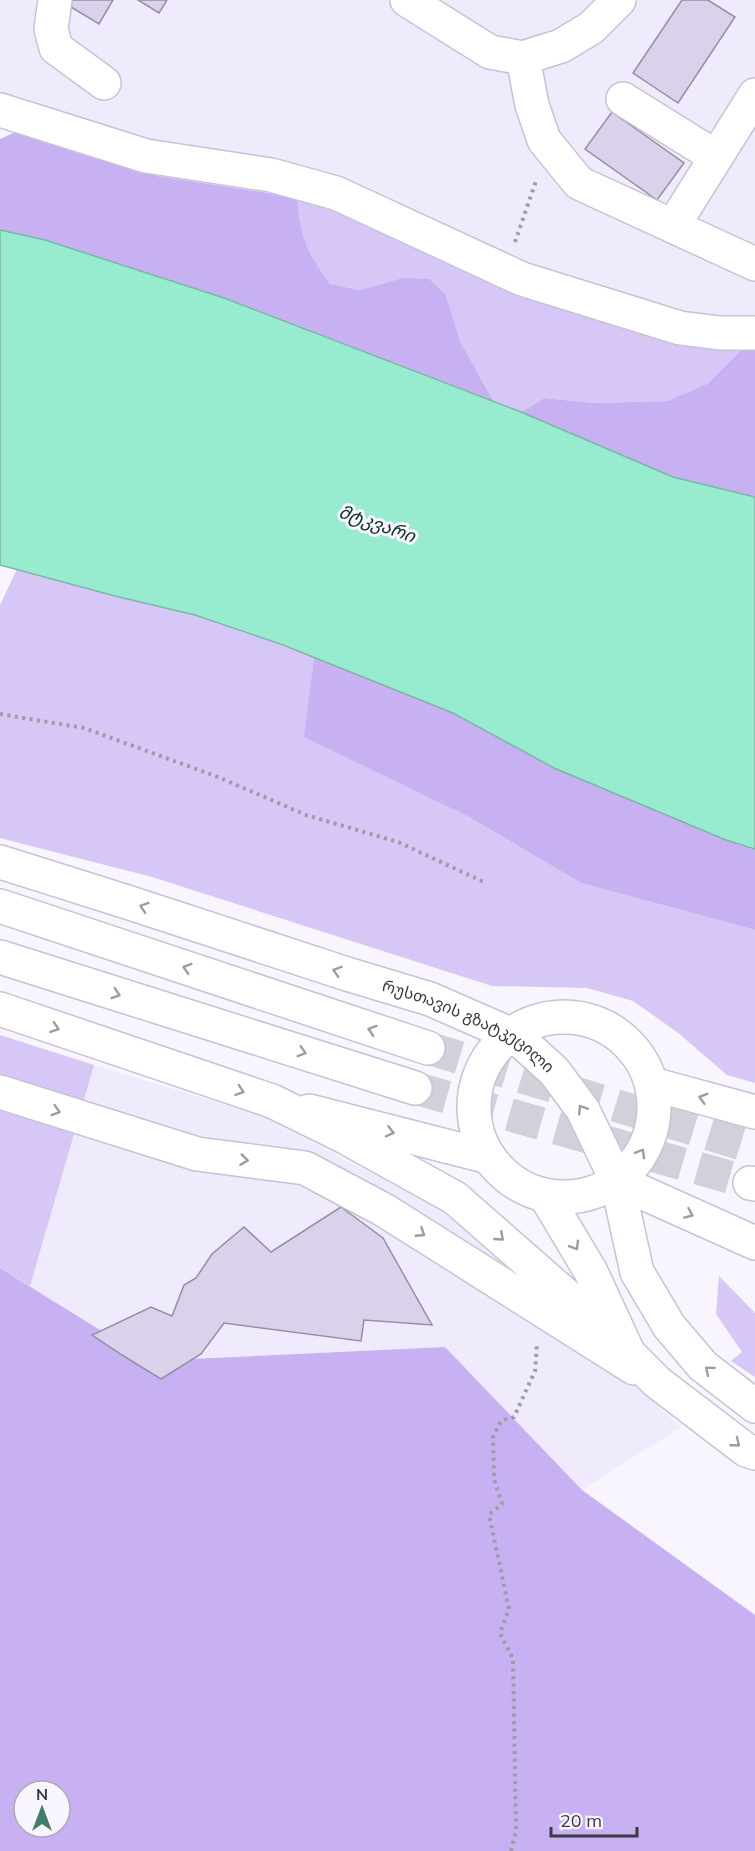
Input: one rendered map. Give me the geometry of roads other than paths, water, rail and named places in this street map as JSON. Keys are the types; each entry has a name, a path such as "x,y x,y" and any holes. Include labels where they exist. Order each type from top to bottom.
{"main road":[{"path":"55,0 51,29 56,48 104,83"},
{"path":"407,0 490,52 523,58 561,46 591,28 619,0"},
{"path":"523,58 532,105 544,140 579,183 755,264"},
{"path":"673,226 755,95"},
{"path":"623,99 716,156"},
{"path":"0,110 146,156 271,175 336,193 522,279 680,328 720,333 755,333"},
{"name":"რუსთავის გზატკეცილი","path":"0,862 430,999 510,1034 524,1044 554,1071 583,1110 617,1181 637,1272 669,1326 703,1366 755,1406"},
{"path":"0,906 428,1048"},
{"path":"0,957 415,1088"},
{"path":"0,1009 272,1101 489,1157"},
{"path":"565,1016 594,1021 620,1035 640,1057 652,1084 655,1111 650,1138 636,1162 617,1181 595,1192 570,1197 545,1195 523,1188 504,1174 489,1157 477,1133 474,1106 478,1079 490,1054 510,1034 536,1021 565,1016"},
{"path":"652,1084 755,1112"},
{"path":"0,1092 196,1154 305,1168 384,1210 657,1383 746,1450 755,1453"},
{"path":"272,1101 345,1137 455,1198 601,1326 657,1383"},
{"path":"617,1181 755,1243"},
{"path":"545,1195 591,1272 627,1352"}],"water":[{"name":"მტკვარი","path":"0,230 45,240 224,298 521,412 673,477 755,497 755,849 726,840 554,768 453,713 283,645 195,615 0,565"}],"tunnel":[{"path":"428,1048 755,1148"},
{"path":"415,1088 750,1183"}]}
